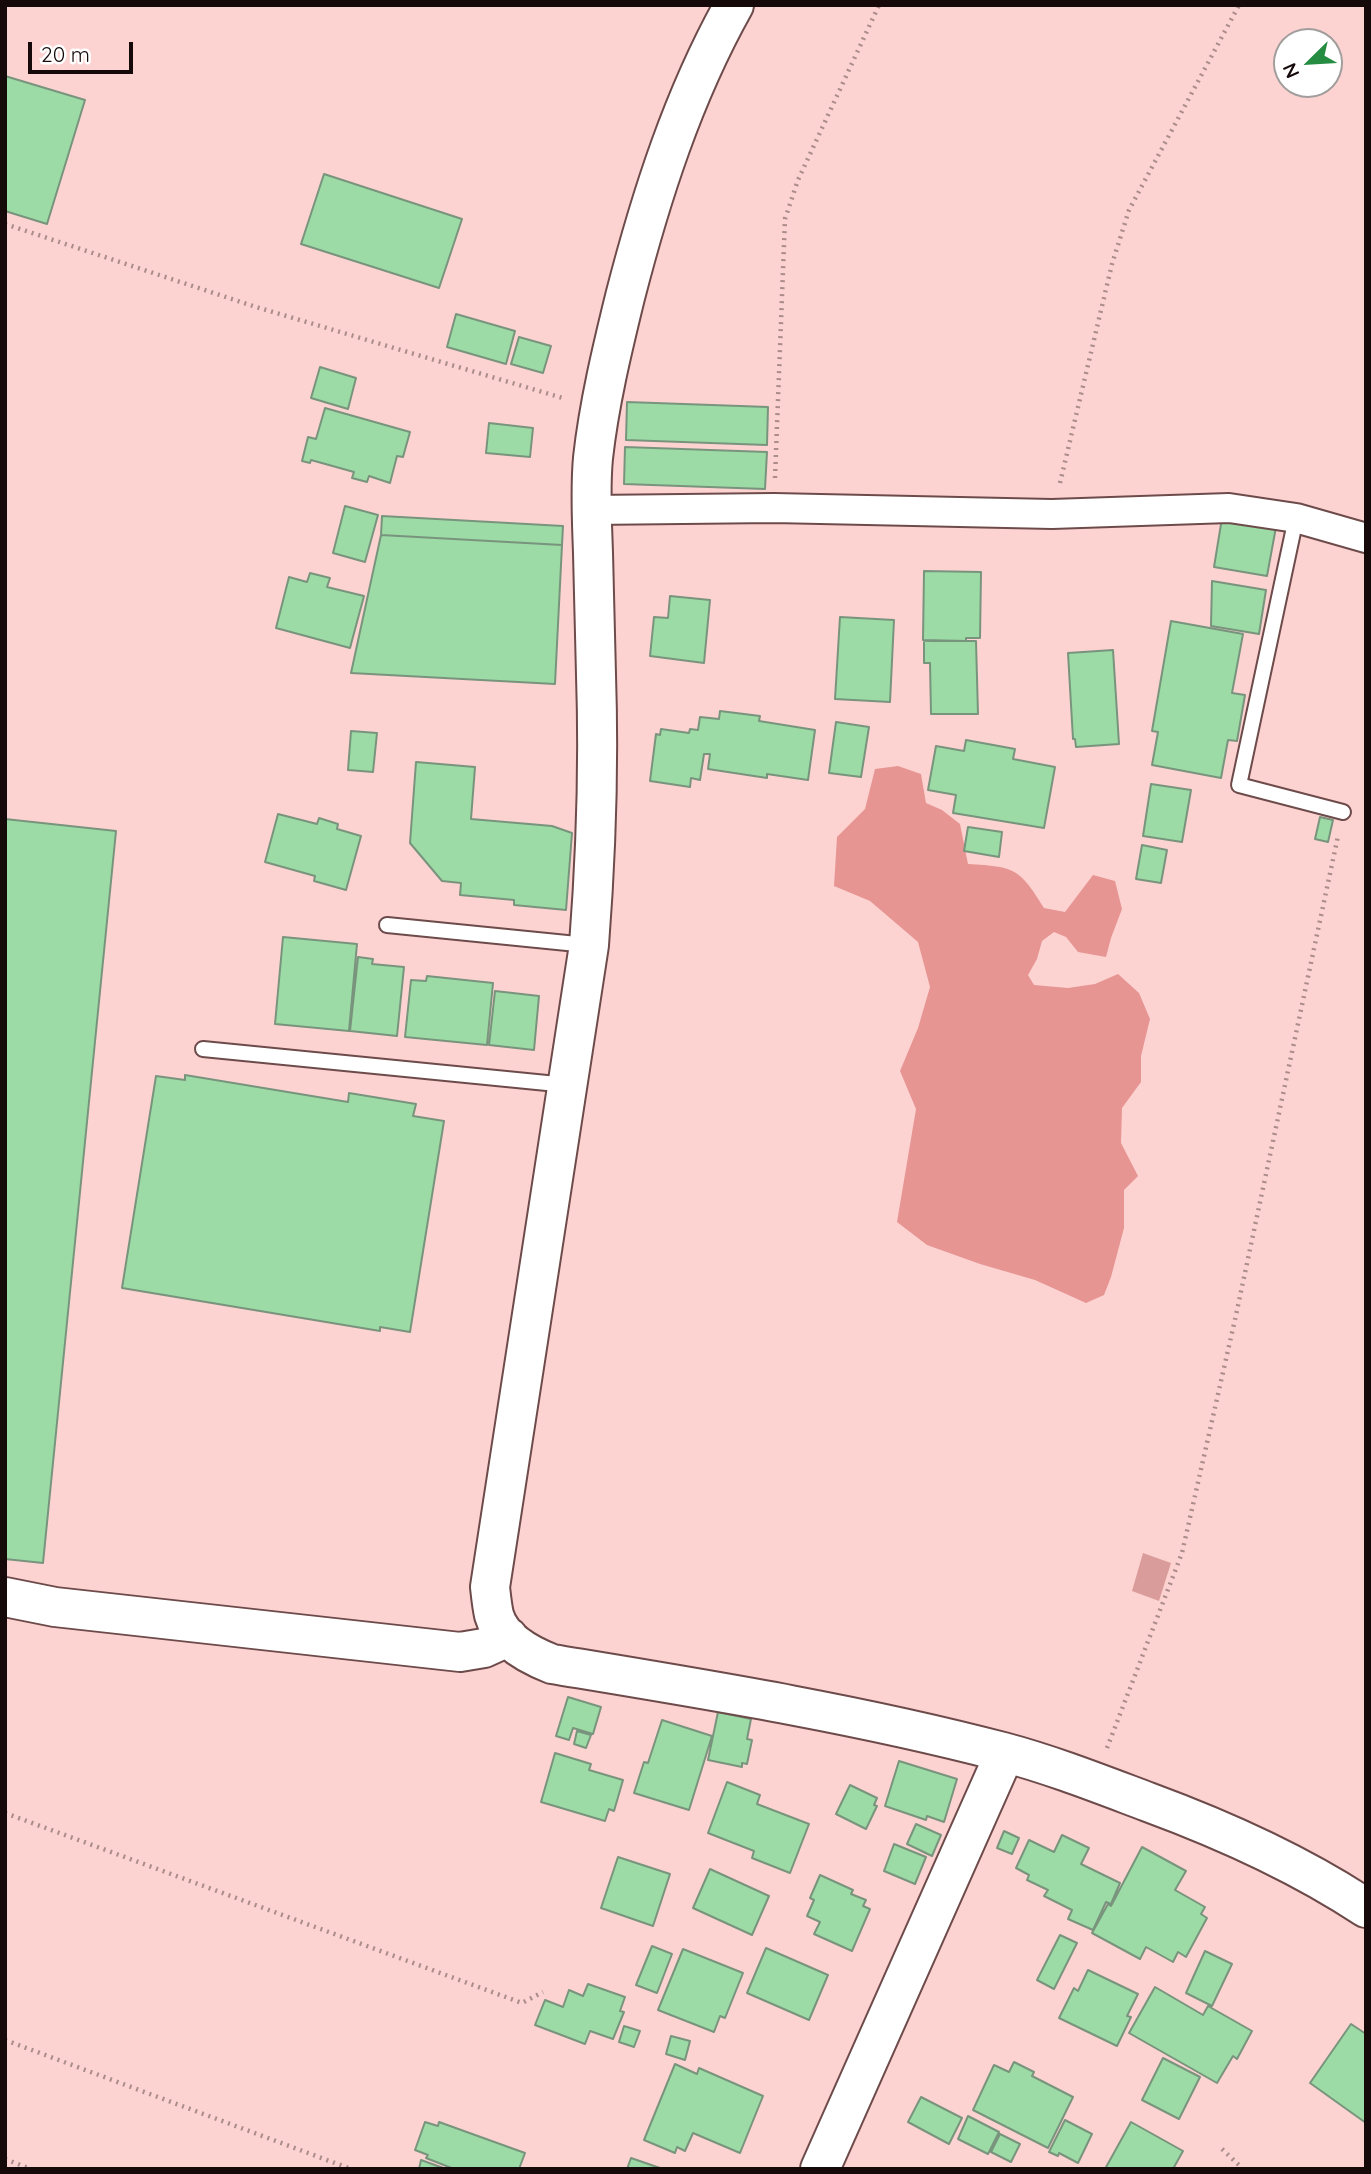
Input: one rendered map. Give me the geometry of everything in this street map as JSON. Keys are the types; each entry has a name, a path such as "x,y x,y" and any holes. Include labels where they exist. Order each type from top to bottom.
{"street":[{"path":"734,5 710,48 675,135 639,245 610,358 593,458 591,510 596,789 595,861 589,945 490,1587 494,1617 508,1637 528,1655 552,1664 769,1700 875,1722 1005,1753 1094,1781 1193,1819 1287,1860 1366,1908"},
{"path":"591,510 774,508 1052,514 1229,508 1296,518 1366,538"},
{"path":"5,1597 55,1606 460,1652 484,1648 508,1637"},
{"path":"820,2169 1005,1753"}],"lane":[{"path":"1296,518 1239,785 1343,812"},
{"path":"387,925 589,945"},
{"path":"203,1049 568,1085"}],"path":[{"path":"774,508 785,219 798,180 879,5"},
{"path":"1052,514 1112,264 1129,210 1239,5"},
{"path":"5,224 256,307 601,410"},
{"path":"1094,1781 1182,1553 1239,1301 1343,812"},
{"path":"5,1813 522,2003 543,1992"},
{"path":"5,2040 351,2169"},
{"path":"1222,2149 1243,2169"},
{"path":"5,2159 31,2169"}],"shaded area":[{"path":"898,766 921,774 926,803 942,810 960,824 968,864 996,866 1014,872 1028,884 1044,908 1065,912 1093,875 1115,881 1122,909 1106,957 1078,952 1066,937 1054,932 1042,941 1037,959 1028,975 1034,985 1068,988 1095,984 1118,974 1139,993 1150,1019 1141,1056 1141,1082 1122,1108 1121,1143 1138,1176 1124,1190 1124,1228 1104,1295 1086,1303 1035,1280 927,1245 897,1222 916,1109 900,1071 918,1028 930,987 918,942 870,901 834,886 837,837 865,809 875,769"},
{"path":"1143,1553 1171,1563 1159,1601 1132,1591"}],"building":[{"path":"5,76 85,100 47,224 5,211"},
{"path":"324,174 462,219 439,288 301,244"},
{"path":"456,314 515,331 506,364 447,347"},
{"path":"519,337 551,346 543,373 511,364"},
{"path":"320,367 356,378 348,409 311,398"},
{"path":"627,402 768,407 767,445 626,440"},
{"path":"325,408 410,432 403,457 397,456 390,483 369,476 367,482 352,478 354,472 311,460 310,463 302,461 308,437 316,439"},
{"path":"489,423 533,428 530,457 486,453"},
{"path":"625,447 767,452 765,489 624,484"},
{"path":"345,506 378,515 365,562 333,553"},
{"path":"382,516 563,526 562,545 381,535"},
{"path":"1222,518 1276,527 1267,576 1214,567"},
{"path":"381,535 562,545 555,684 351,673"},
{"path":"924,571 981,572 980,638 966,638 966,641 923,640"},
{"path":"310,573 330,578 327,587 364,596 350,648 276,628 289,577 307,582"},
{"path":"1212,581 1266,590 1259,634 1211,626"},
{"path":"670,596 710,600 704,663 650,656 654,617 668,618"},
{"path":"840,617 894,620 890,702 835,699"},
{"path":"1171,621 1243,634 1232,693 1245,695 1237,741 1228,740 1221,778 1152,765 1158,732 1152,731"},
{"path":"924,641 976,641 978,714 931,714 930,663 924,663"},
{"path":"1113,650 1119,744 1076,747 1073,739 1068,653"},
{"path":"720,711 760,716 759,721 815,730 808,780 767,774 767,778 708,769 710,754 704,754 700,780 691,778 690,787 650,781 656,734 660,735 661,729 689,733 690,729 698,730 700,717 719,719"},
{"path":"836,722 869,727 861,777 829,773"},
{"path":"351,731 377,733 373,772 348,770"},
{"path":"966,740 1015,749 1013,759 1055,767 1044,828 953,813 956,795 928,790 936,746 964,751"},
{"path":"416,762 475,767 471,819 552,826 572,833 566,910 514,905 514,900 460,895 461,883 442,881 410,843"},
{"path":"1151,784 1191,790 1182,842 1143,836"},
{"path":"278,814 317,824 319,818 338,824 337,829 361,836 346,890 314,881 315,876 265,862"},
{"path":"1320,817 1333,820 1328,842 1315,839"},
{"path":"5,819 116,831 43,1563 5,1559"},
{"path":"968,827 1002,832 999,857 964,851"},
{"path":"1142,845 1167,850 1161,883 1136,879"},
{"path":"283,937 357,944 349,1031 275,1024"},
{"path":"358,957 373,959 372,964 404,967 397,1036 350,1031"},
{"path":"427,976 493,983 487,1045 405,1037 411,980 426,981"},
{"path":"495,991 539,996 534,1050 489,1045"},
{"path":"185,1075 348,1102 349,1093 416,1104 413,1116 444,1121 410,1332 380,1327 380,1331 122,1288 156,1076 185,1080"},
{"path":"568,1697 601,1707 593,1734 573,1728 569,1740 556,1736"},
{"path":"718,1712 751,1719 747,1739 752,1740 747,1764 742,1763 742,1767 708,1760"},
{"path":"662,1720 712,1736 689,1810 634,1793 644,1762 648,1763"},
{"path":"577,1731 591,1735 586,1748 574,1744"},
{"path":"555,1753 591,1764 589,1770 623,1780 614,1811 609,1809 605,1821 541,1802"},
{"path":"899,1761 957,1779 944,1822 927,1816 926,1820 885,1806"},
{"path":"727,1782 760,1795 757,1804 809,1824 790,1873 752,1858 754,1851 708,1833"},
{"path":"850,1785 877,1798 874,1805 877,1806 866,1829 836,1814"},
{"path":"916,1824 941,1835 932,1856 907,1844"},
{"path":"1004,1831 1019,1838 1012,1854 997,1848"},
{"path":"1062,1835 1089,1848 1081,1864 1120,1883 1111,1904 1106,1902 1093,1930 1068,1919 1072,1910 1044,1896 1048,1890 1027,1880 1029,1875 1016,1868 1029,1840 1054,1852"},
{"path":"894,1844 926,1857 915,1884 884,1871"},
{"path":"1142,1847 1186,1871 1175,1890 1205,1907 1201,1914 1207,1918 1186,1957 1178,1952 1173,1962 1146,1947 1140,1959 1092,1933 1108,1904 1111,1906"},
{"path":"618,1857 670,1874 653,1926 601,1908"},
{"path":"710,1869 769,1896 752,1935 693,1908"},
{"path":"820,1875 853,1890 851,1894 866,1900 863,1906 870,1909 852,1951 814,1934 820,1922 807,1916 814,1900 810,1898"},
{"path":"1060,1935 1077,1943 1054,1989 1037,1980"},
{"path":"652,1946 672,1954 657,1993 636,1985"},
{"path":"766,1948 828,1975 809,2020 747,1993"},
{"path":"683,1949 743,1973 725,2018 720,2016 714,2032 658,2010"},
{"path":"1205,1951 1232,1964 1212,2006 1186,1993"},
{"path":"1088,1970 1138,1994 1127,2016 1131,2017 1117,2046 1059,2018 1074,1988 1078,1991"},
{"path":"588,1984 625,1997 620,2011 624,2012 613,2039 590,2031 585,2044 535,2025 545,2000 563,2007 569,1990 583,1996"},
{"path":"1155,1987 1203,2015 1208,2006 1252,2031 1237,2059 1233,2056 1217,2083 1129,2033"},
{"path":"1351,2024 1366,2034 1366,2123 1310,2083"},
{"path":"624,2026 640,2031 634,2047 619,2042"},
{"path":"671,2036 690,2041 685,2060 666,2054"},
{"path":"1163,2058 1200,2077 1179,2119 1142,2100"},
{"path":"1014,2062 1034,2072 1032,2076 1073,2097 1048,2148 973,2110 994,2065 1009,2072"},
{"path":"675,2064 697,2074 699,2068 763,2096 740,2153 693,2133 685,2151 677,2147 675,2153 644,2140"},
{"path":"921,2097 962,2118 949,2144 908,2122"},
{"path":"968,2116 999,2132 988,2154 958,2139"},
{"path":"1065,2120 1092,2134 1078,2163 1059,2153 1058,2156 1049,2152"},
{"path":"425,2122 438,2126 439,2122 525,2153 519,2169 454,2169 426,2158 428,2155 415,2150"},
{"path":"1131,2122 1183,2151 1173,2169 1105,2169"},
{"path":"1000,2134 1020,2144 1011,2162 991,2152"},
{"path":"631,2158 660,2168 660,2169 627,2169"},
{"path":"421,2160 446,2169 419,2169"}]}
